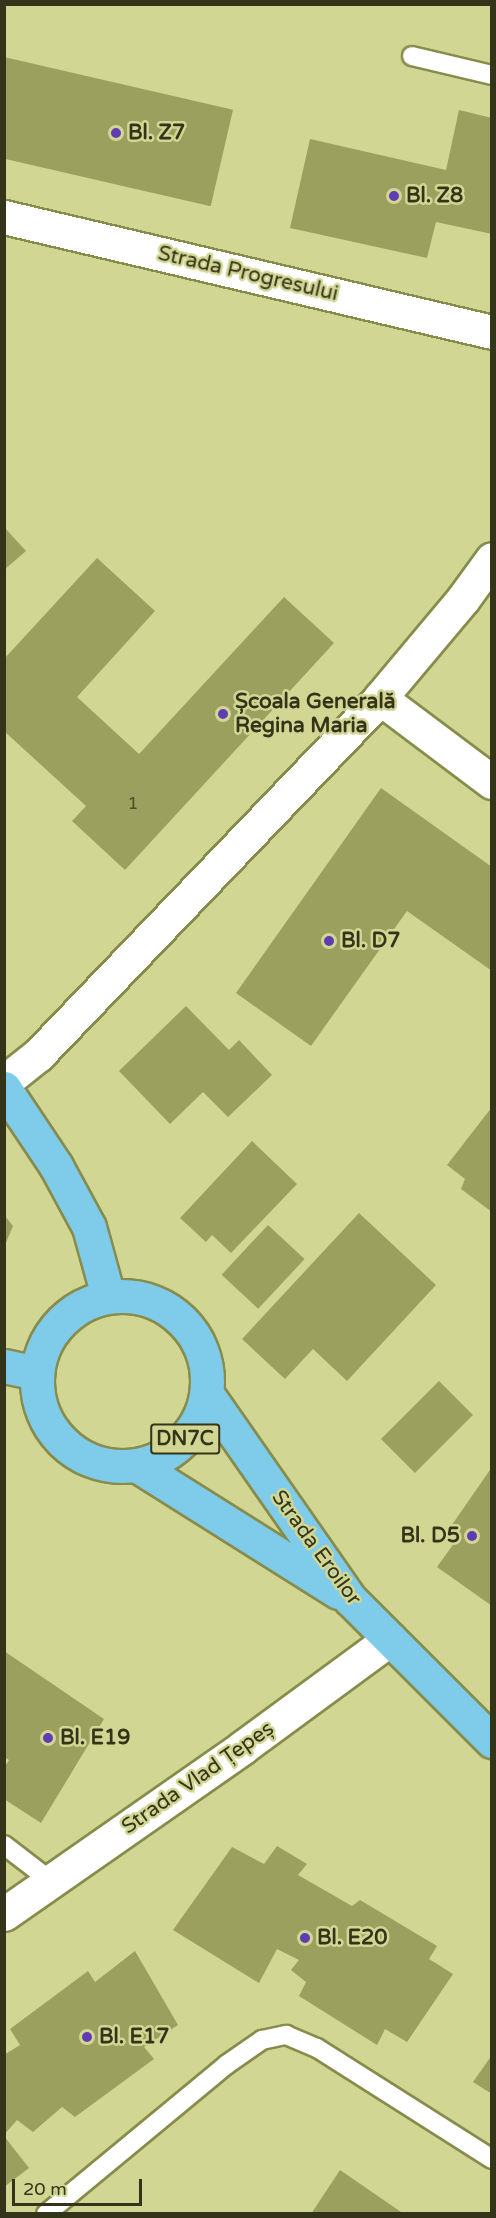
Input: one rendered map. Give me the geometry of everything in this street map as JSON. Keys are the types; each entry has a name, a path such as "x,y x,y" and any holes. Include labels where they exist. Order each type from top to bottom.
{"main road":[{"path":"4,1088 56,1166 89,1227 108,1296"},
{"name":"DN7C","path":"135,1295 161,1304 183,1319 198,1341 207,1366 207,1394 199,1419 183,1441 162,1457 138,1466 111,1466 86,1459 64,1445 48,1424 38,1400 37,1373 44,1346 59,1322 81,1305 108,1296 135,1295"},
{"path":"4,1366 37,1373"},
{"name":"Strada Eroilor","path":"207,1394 350,1599 492,1742"},
{"path":"138,1466 350,1599"}],"street":[{"name":"Strada Progresului","path":"4,217 492,332"},
{"path":"4,1082 38,1055 380,698 463,599 492,559"},
{"path":"380,698 492,782"},
{"name":"Strada Vlad Țepeș","path":"4,1914 243,1747 390,1639"}],"lane":[{"path":"412,57 492,75"},
{"path":"4,1845 52,1882"},
{"path":"46,2214 226,2065 262,2040 286,2035 317,2048 492,2159"}],"building":[{"name":"Bl. Z7","path":"4,57 233,110 211,206 4,159"},
{"name":"Bl. Z8","path":"459,110 492,118 492,234 436,222 427,258 290,228 310,139 446,170"},
{"path":"4,527 26,551 4,570"},
{"name":"Școala Generală Regina Maria","path":"97,558 155,611 77,697 139,754 284,597 334,643 125,870 72,821 86,806 4,731 4,659"},
{"name":"Bl. D7","path":"381,788 492,867 492,971 407,911 311,1046 236,993"},
{"path":"186,1006 229,1050 239,1040 272,1075 228,1117 203,1092 170,1124 119,1071"},
{"path":"492,1107 492,1212 461,1189 465,1179 447,1165"},
{"path":"252,1141 297,1184 231,1253 212,1235 206,1242 180,1218"},
{"path":"359,1213 436,1285 347,1381 313,1349 285,1379 242,1339"},
{"path":"5,1216 13,1226 5,1245"},
{"path":"268,1225 305,1259 258,1309 222,1275"},
{"path":"439,1381 473,1415 415,1473 381,1439"},
{"name":"Bl. D5","path":"492,1467 492,1606 437,1567 457,1539 447,1532"},
{"name":"Bl. E19","path":"4,1651 104,1719 41,1823 4,1799 4,1768 9,1760 4,1757"},
{"name":"Bl. E20","path":"277,1846 307,1864 298,1875 352,1906 360,1900 437,1946 429,1959 453,1974 407,2042 385,2029 377,2045 299,1996 306,1982 291,1970 299,1960 277,1949 259,1983 173,1930 232,1847 264,1864"},
{"name":"Bl. E17","path":"135,1951 178,2025 144,2047 154,2059 75,2117 62,2107 33,2132 17,2120 4,2135 4,2055 20,2045 10,2029 88,1971 95,1982"},
{"path":"492,2055 492,2094 473,2082"},
{"path":"4,2136 29,2168 4,2187"},
{"path":"340,2170 404,2214 311,2214"}],"place":[{"name":"Bl. Z7","path":"116,133"},
{"name":"Bl. Z8","path":"394,196"},
{"name":"Școala Generală Regina Maria","path":"223,714"},
{"name":"Bl. D7","path":"329,941"},
{"name":"Bl. D5","path":"472,1536"},
{"name":"Bl. E19","path":"48,1738"},
{"name":"Bl. E20","path":"305,1938"},
{"name":"Bl. E17","path":"87,2037"}]}
